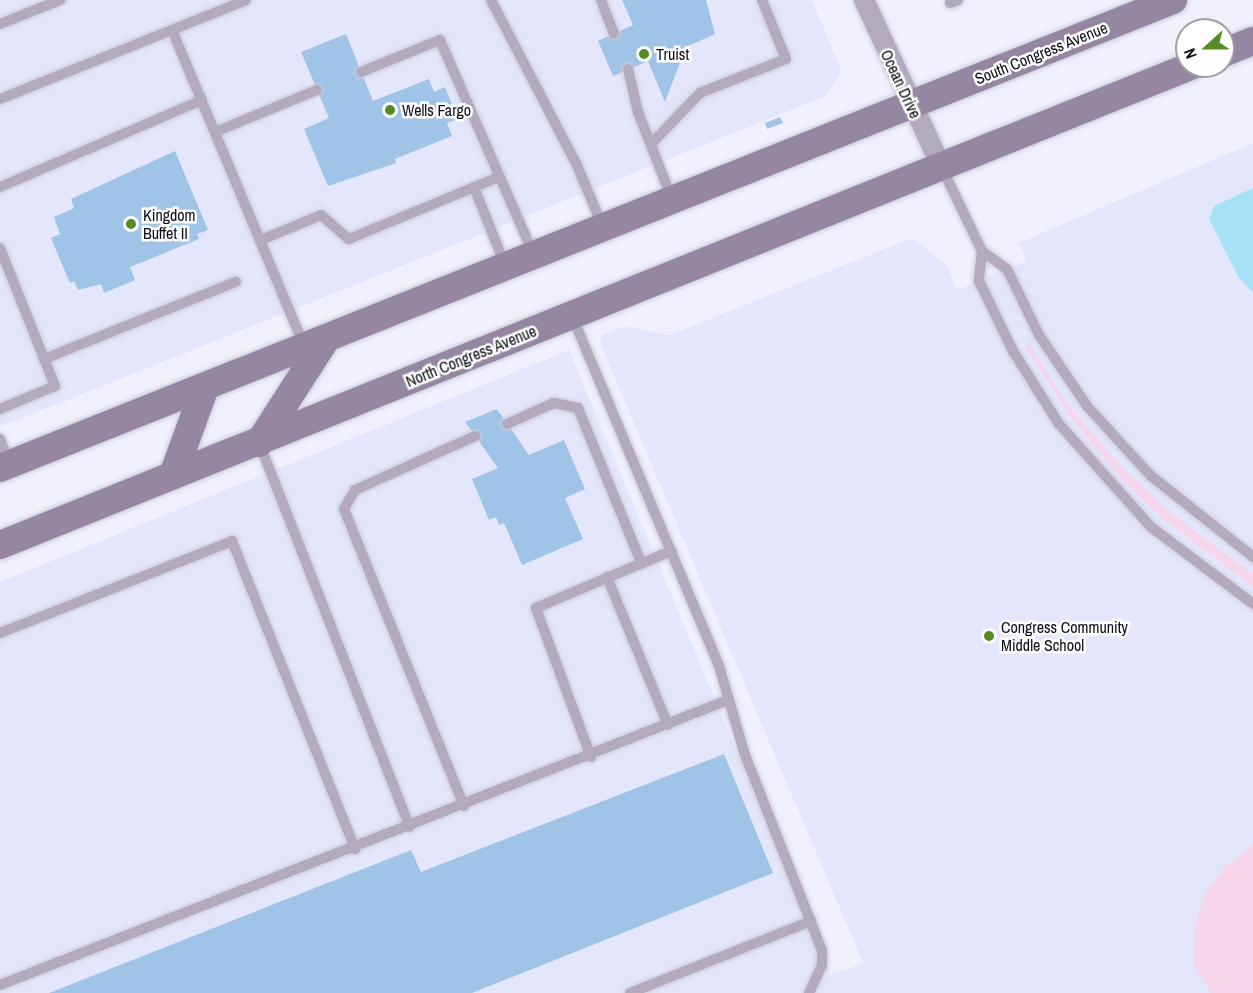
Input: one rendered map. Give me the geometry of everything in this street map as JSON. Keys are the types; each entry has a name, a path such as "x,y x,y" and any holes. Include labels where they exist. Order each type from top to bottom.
{"main road":[{"name":"South Congress Avenue","path":"910,106 1173,0"},
{"path":"1235,48 1253,41"},
{"path":"941,166 1175,72"},
{"path":"3,457 204,390 910,106"},
{"name":"North Congress Avenue","path":"0,545 259,443 941,166"},
{"path":"259,443 315,345"},
{"path":"173,475 204,390"}],"street":[{"name":"Ocean Drive","path":"864,0 910,106 941,166"}],"lane":[{"path":"0,24 60,0"},
{"path":"0,99 246,0"},
{"path":"491,0 576,163 604,230"},
{"path":"601,0 614,34"},
{"path":"651,144 700,93 786,59 762,0"},
{"path":"172,30 261,240 315,345"},
{"path":"361,72 440,40 535,257"},
{"path":"628,69 651,144 673,202"},
{"path":"215,132 317,90"},
{"path":"0,187 202,100"},
{"path":"941,166 982,251 1007,269 1061,368 1117,442 1185,506 1253,556"},
{"path":"261,240 321,215 350,240 499,177"},
{"path":"474,188 506,268"},
{"path":"0,248 55,386 0,409"},
{"path":"982,251 979,281 1013,351 1059,424 1152,527 1253,604"},
{"path":"44,360 236,282"},
{"path":"571,315 719,666 728,700 822,950 822,965 809,993"},
{"path":"507,424 554,403 578,408 641,562"},
{"path":"464,807 344,509 355,490 475,436"},
{"path":"259,443 410,827"},
{"path":"0,633 232,541 355,849"},
{"path":"591,756 536,608 671,551"},
{"path":"607,577 668,725"},
{"path":"0,985 293,867 355,849 464,807 728,700"},
{"path":"630,993 811,921"}],"shaded area":[{"path":"0,0 812,0 842,72 824,97 0,427"},
{"path":"1253,143 1253,993 0,993 0,582 569,350 830,975 863,963 600,343 602,335 624,326 670,335 912,238 946,264 957,290 1026,261 1019,243"},
{"path":"1029,343 1064,399 1122,467 1170,512 1253,574 1253,587 1163,519 1120,477 1072,419 1025,346"},
{"path":"1253,844 1253,993 1211,993 1194,965 1195,926 1206,891 1225,867"}],"water":[{"path":"1253,188 1253,293 1239,278 1209,219 1214,206"}],"building":[{"name":"Truist","path":"622,0 706,0 715,34 686,47 665,102 648,61 613,76 598,41 633,25"},
{"name":"Wells Fargo","path":"346,34 373,101 429,79 434,92 445,87 458,119 447,123 452,136 395,159 396,163 328,186 304,129 329,118 301,52"},
{"path":"780,117 783,123 767,129 765,123"},
{"name":"Kingdom Buffet II","path":"175,151 208,230 197,234 199,239 130,267 135,280 104,293 101,284 78,290 74,281 70,283 51,238 60,234 54,217 74,208 71,199"},
{"path":"497,409 529,455 564,440 585,489 565,498 583,539 522,565 504,523 499,525 496,517 489,520 472,479 498,468 465,422"},
{"path":"724,754 773,873 472,993 49,993 411,850 421,872"}],"place":[{"name":"Truist","path":"644,54"},
{"name":"Wells Fargo","path":"390,110"},
{"name":"Kingdom Buffet II","path":"131,224"},
{"name":"Congress Community Middle School","path":"989,636"}]}
